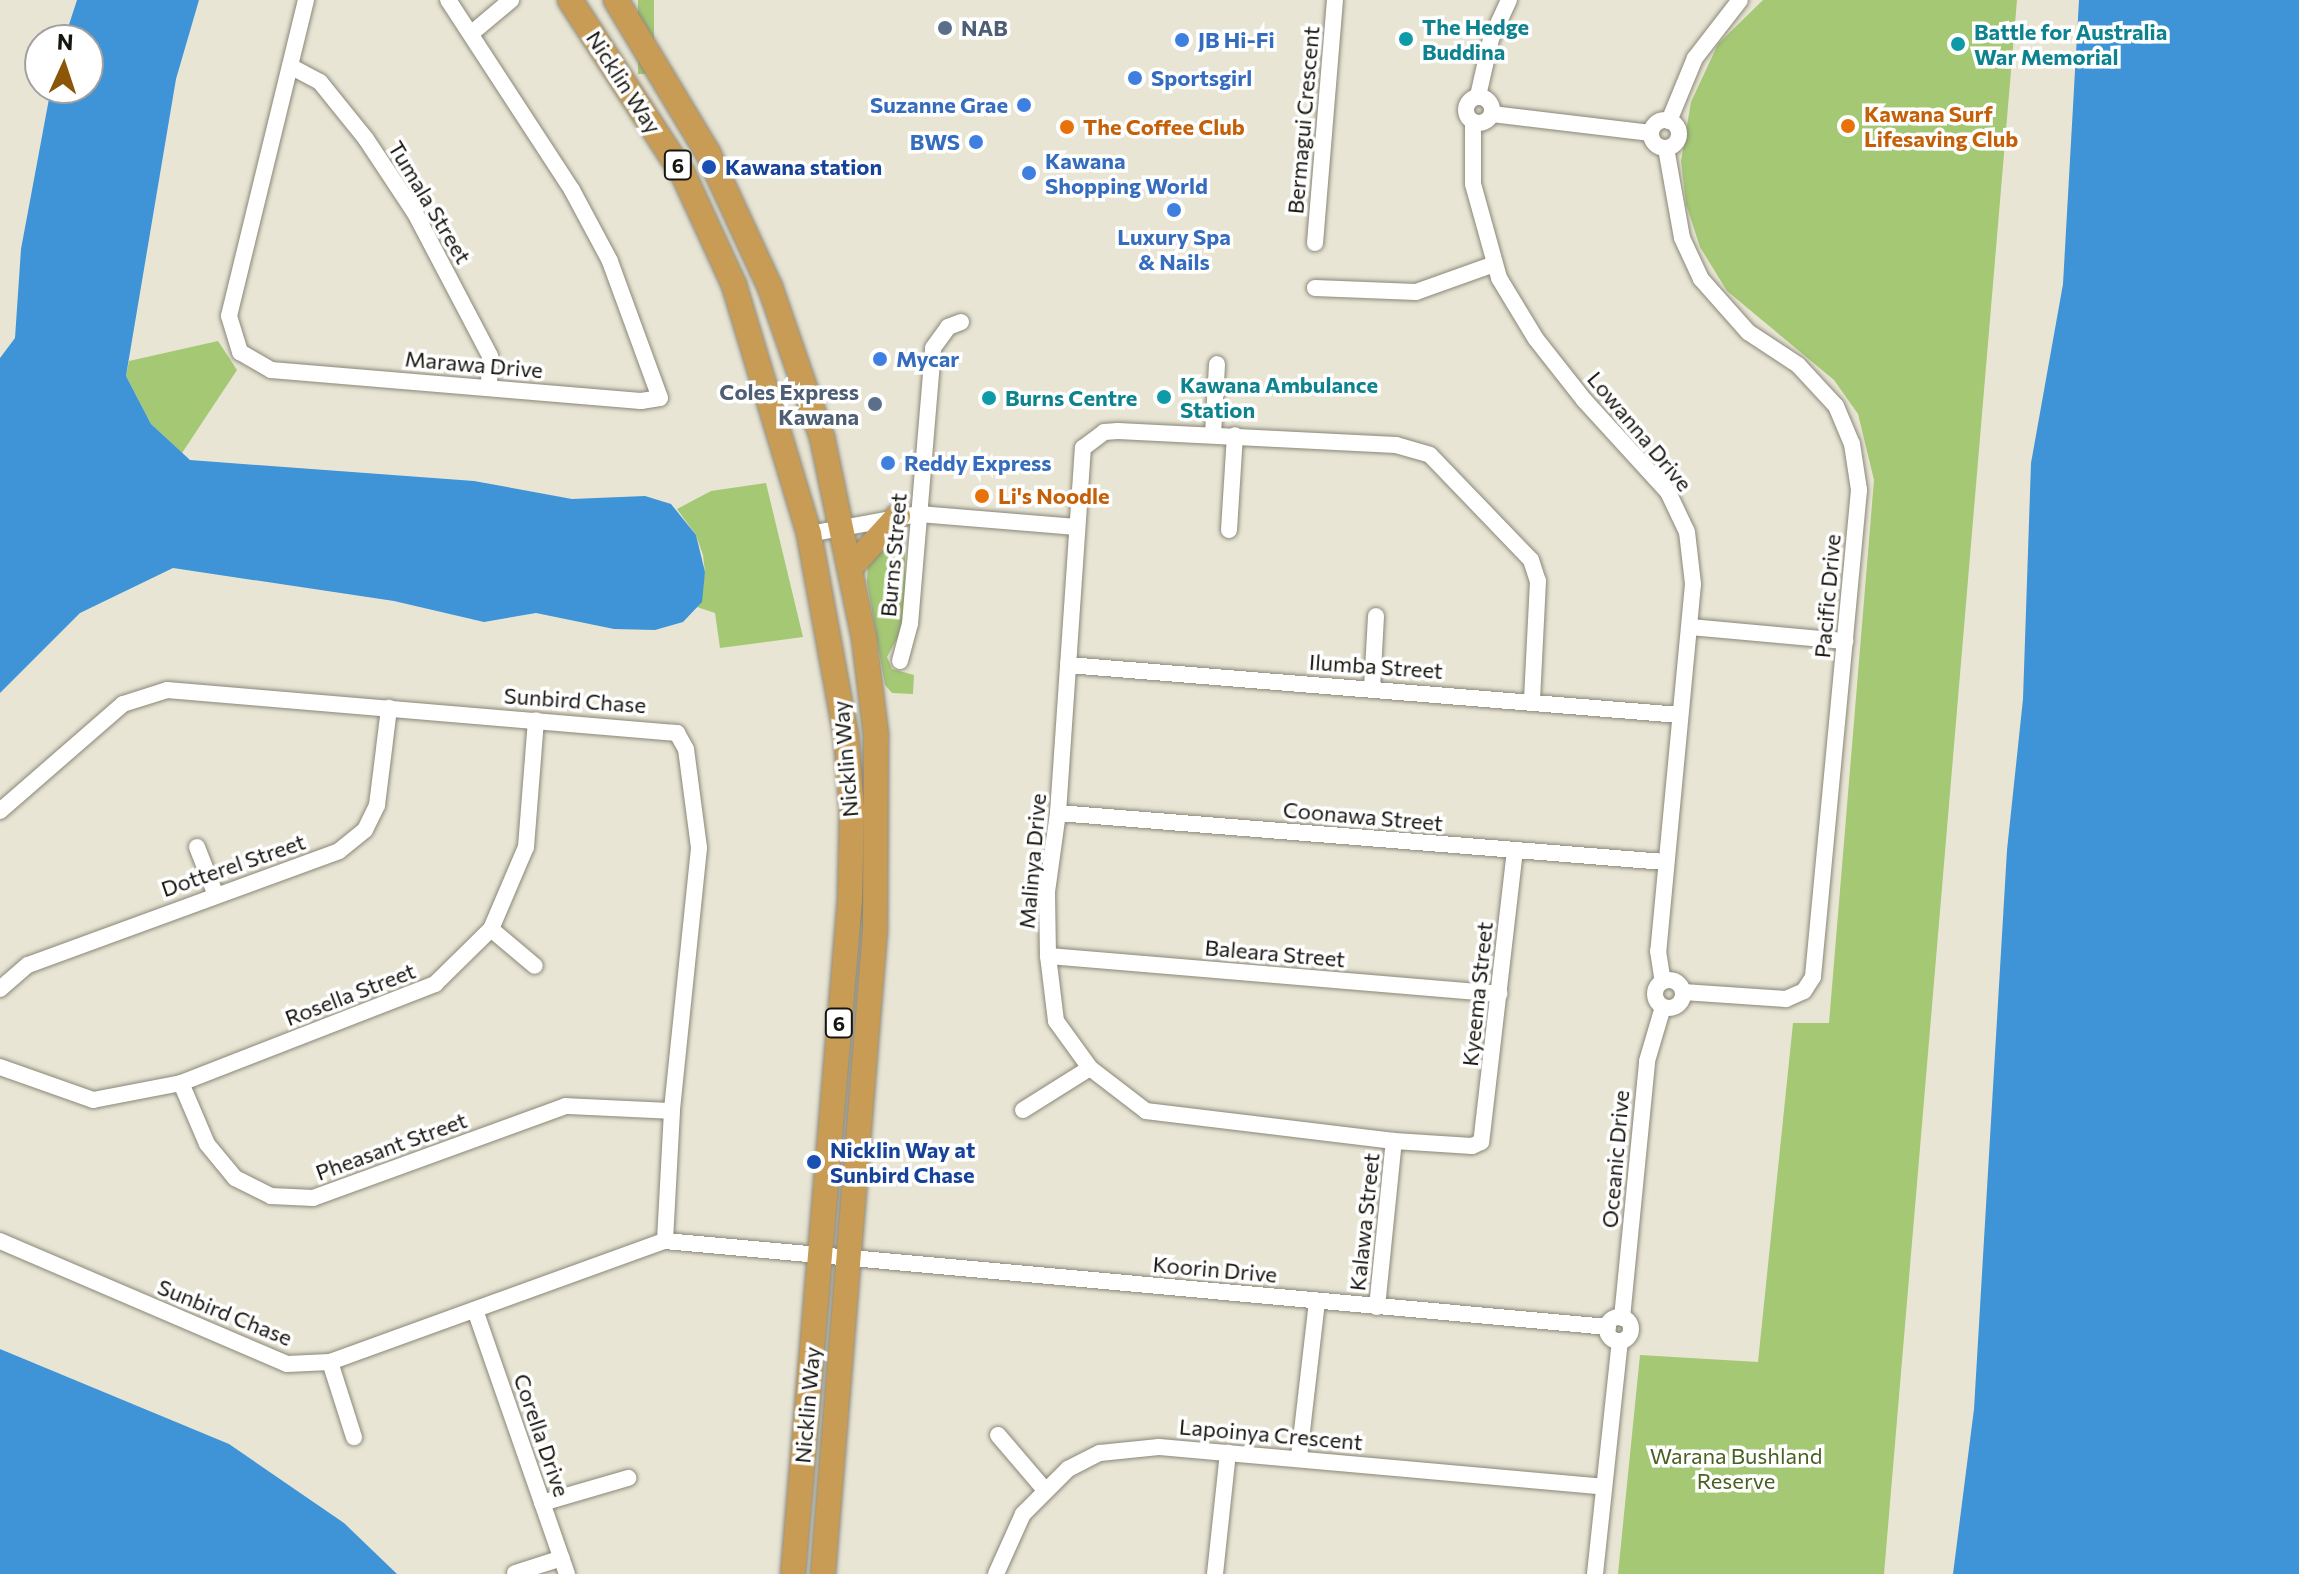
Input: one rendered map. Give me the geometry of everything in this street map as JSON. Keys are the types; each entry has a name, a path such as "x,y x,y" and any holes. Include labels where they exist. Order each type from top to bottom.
{"highway":[{"name":"Nicklin Way","path":"570,0 673,157 707,220 745,316 809,534 846,735 852,810 850,900 793,1574"},
{"name":"Nicklin Way","path":"616,0 701,140 770,287 822,437 844,527 876,735 878,825 849,1257 823,1574"},
{"path":"852,566 909,515"}],"street":[{"name":"Marawa Drive","path":"306,0 229,316 240,352 271,370 641,401 660,398 610,261 473,32 448,0"},
{"path":"473,32 511,0"},
{"name":"Bermagui Crescent","path":"1315,243 1335,0"},
{"path":"1492,114 1484,122 1473,122 1465,107 1478,96 1491,39 1509,0"},
{"path":"1669,121 1695,58 1740,0"},
{"name":"Tumala Street","path":"290,66 320,82 366,139 415,213 490,356 489,388"},
{"path":"1478,96 1489,102 1492,114"},
{"path":"1492,114 1651,133"},
{"path":"1669,121 1679,136 1666,148 1653,142 1651,133 1655,124 1669,121"},
{"name":"Lowanna Drive","path":"1473,122 1473,184 1492,265 1536,339 1584,400 1668,492 1687,532 1692,560 1690,627 1658,951 1663,981"},
{"name":"Pacific Drive","path":"1666,148 1682,238 1701,279 1748,332 1818,383 1846,426 1859,490 1810,984 1786,999 1683,992"},
{"path":"1315,288 1416,292 1492,265"},
{"name":"Burns Street","path":"900,661 910,624 909,515 933,348 948,327 961,322"},
{"path":"1213,434 1217,364"},
{"name":"Malinya Drive","path":"1481,1142 1472,1146 1394,1141 1146,1111 1090,1068 1056,1021 1048,956 1047,892 1058,813 1079,463 1092,440 1118,431 1396,445 1430,455 1531,560 1538,581 1532,699"},
{"path":"1229,530 1235,435"},
{"path":"809,534 909,515 1076,527"},
{"path":"1372,688 1376,616"},
{"path":"1690,627 1845,641"},
{"name":"Ilumba Street","path":"1068,665 1532,699 1680,715"},
{"name":"Sunbird Chase","path":"0,811 123,704 147,694 188,690 666,729 677,733 686,749 699,848 672,1111 665,1241"},
{"name":"Dotterel Street","path":"0,989 28,965 215,893 339,851 365,830 377,805 389,708"},
{"name":"Rosella Street","path":"0,1067 93,1100 181,1083 435,984 491,929 526,847 536,720"},
{"name":"Coonawa Street","path":"1058,813 1665,862"},
{"path":"197,847 215,893"},
{"name":"Kyeema Street","path":"1481,1142 1515,850"},
{"path":"491,929 535,966"},
{"name":"Baleara Street","path":"1048,956 1499,994"},
{"path":"1663,981 1676,982 1683,992 1679,1004 1663,1007 1655,996 1663,981"},
{"name":"Oceanic Drive","path":"1603,1487 1620,1341 1631,1329 1615,1322 1647,1061 1663,1007"},
{"path":"1023,1110 1090,1068"},
{"name":"Pheasant Street","path":"181,1083 207,1144 235,1178 271,1196 285,1197 313,1198 566,1106 672,1111"},
{"name":"Kalawa Street","path":"1377,1307 1394,1141"},
{"name":"Sunbird Chase","path":"0,1241 287,1364 330,1362 665,1241 819,1254"},
{"name":"Koorin Drive","path":"819,1254 1377,1307 1615,1322"},
{"path":"93,1281 101,1264"},
{"name":"Kalawa Street","path":"1299,1457 1317,1301"},
{"name":"Corella Drive","path":"475,1310 564,1566"},
{"path":"330,1362 354,1437"},
{"path":"998,1435 1045,1490"},
{"name":"Lapoinya Crescent","path":"996,1574 1009,1538 1045,1490 1068,1469 1100,1453 1159,1447 1299,1457 1603,1487"},
{"path":"1215,1574 1228,1453"},
{"path":"542,1503 628,1478"},
{"path":"1595,1574 1603,1487"},
{"path":"515,1573 564,1566"}],"green space":[{"path":"638,0 654,0 654,74 638,74"},
{"name":"Warana Bushland Reserve","path":"1763,0 2017,0 1884,1574 1618,1574 1640,1355 1758,1362 1793,1023 1829,1023 1874,480 1858,414 1834,380 1727,291 1700,247 1686,204 1681,161 1691,102 1718,44"},
{"path":"218,341 237,370 182,453 151,424 126,376 129,361"},
{"path":"766,483 803,637 720,648 715,613 697,607 705,572 703,555 696,535 677,509 711,491"},
{"path":"884,543 901,544 905,553 905,624 887,657 892,669 914,675 913,694 892,693 885,685 867,582 868,562"}],"water":[{"path":"77,0 199,0 176,79 126,376 151,424 190,460 474,481 572,499 645,496 671,504 696,535 705,572 702,602 683,622 655,630 614,629 536,613 484,622 394,601 173,568 80,613 0,693 0,358 15,338 21,249 48,104 104,104 104,24 69,24"},
{"path":"2079,0 2299,0 2299,1574 1953,1574 1974,1409 2007,850 2023,699 2031,463 2063,284"},
{"path":"0,1349 229,1444 344,1523 397,1574 0,1574"}],"place":[{"name":"NAB","path":"945,28"},
{"name":"The Hedge Buddina","path":"1406,39"},
{"name":"JB Hi-Fi","path":"1182,40"},
{"name":"Battle for Australia War Memorial","path":"1958,44"},
{"name":"Sportsgirl","path":"1135,78"},
{"name":"Suzanne Grae","path":"1024,105"},
{"name":"Kawana Surf Lifesaving Club","path":"1848,126"},
{"name":"The Coffee Club","path":"1067,127"},
{"name":"BWS","path":"976,142"},
{"name":"Kawana station","path":"709,167"},
{"name":"Kawana Shopping World","path":"1029,173"},
{"name":"Luxury Spa & Nails","path":"1174,210"},
{"name":"Mycar","path":"880,359"},
{"name":"Kawana Ambulance Station","path":"1164,397"},
{"name":"Burns Centre","path":"989,398"},
{"name":"Coles Express Kawana","path":"875,404"},
{"name":"Reddy Express","path":"888,463"},
{"name":"Li's Noodle","path":"982,496"},
{"name":"Nicklin Way at Sunbird Chase","path":"814,1162"}]}
